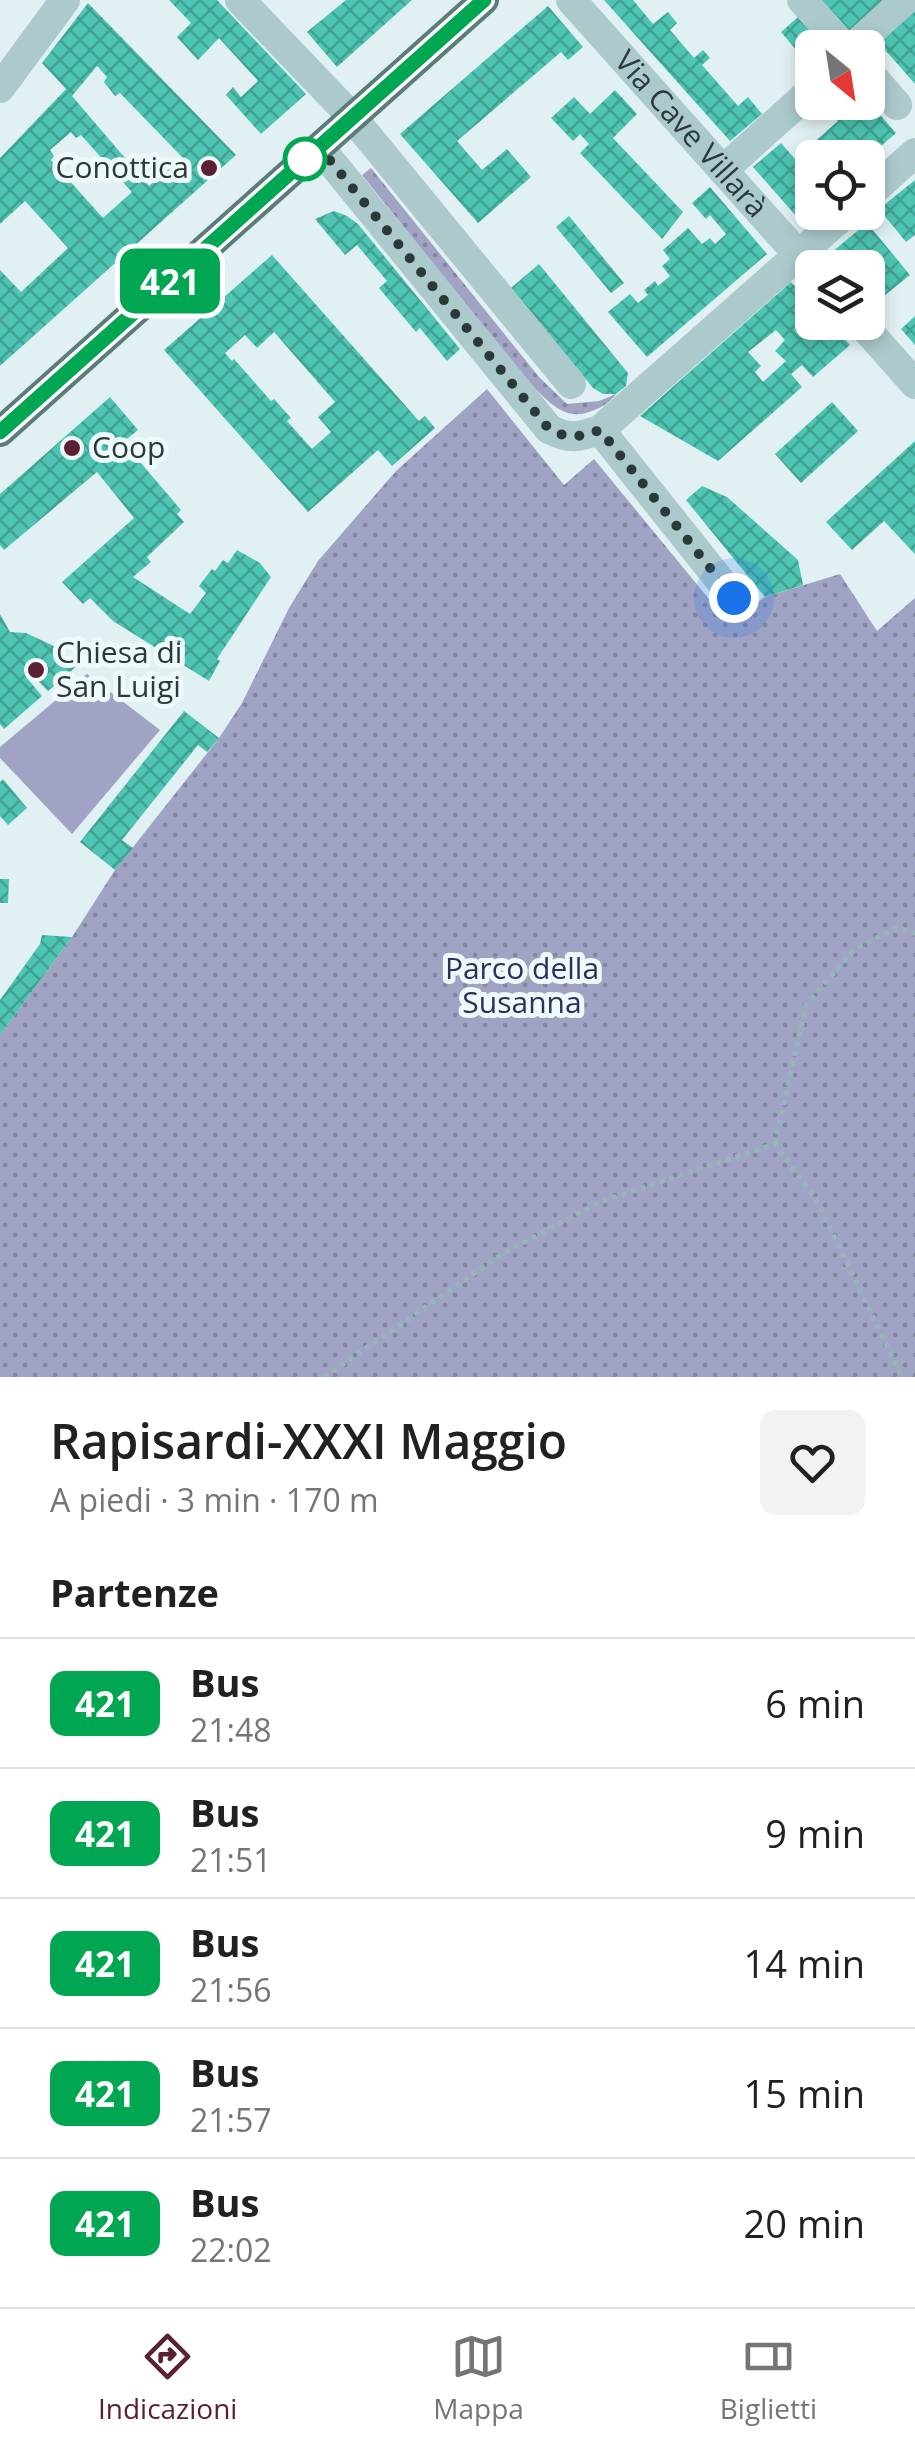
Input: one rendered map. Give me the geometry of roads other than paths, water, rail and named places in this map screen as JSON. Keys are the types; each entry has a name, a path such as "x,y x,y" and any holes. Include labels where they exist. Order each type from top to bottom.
{"main road":[{"path":"0,432 484,0"}],"street":[{"path":"0,88 65,0"},
{"path":"240,0 352,118 571,384"},
{"name":"Via Cave Villarà","path":"571,0 795,250"},
{"path":"802,0 831,30"},
{"path":"869,30 904,0"},
{"path":"885,91 897,105"},
{"path":"724,170 795,105"},
{"path":"319,147 549,429 561,435 578,438 600,430 795,271"},
{"path":"885,179 915,153"},
{"path":"816,250 832,230"},
{"path":"876,340 915,384"},
{"path":"600,430 734,598"}],"place":[{"name":"Conottica","path":"209,168"},
{"name":"Coop","path":"72,448"},
{"name":"Chiesa di San Luigi","path":"36,670"}],"park label":[{"name":"Parco della Susanna","path":"522,986"}]}
